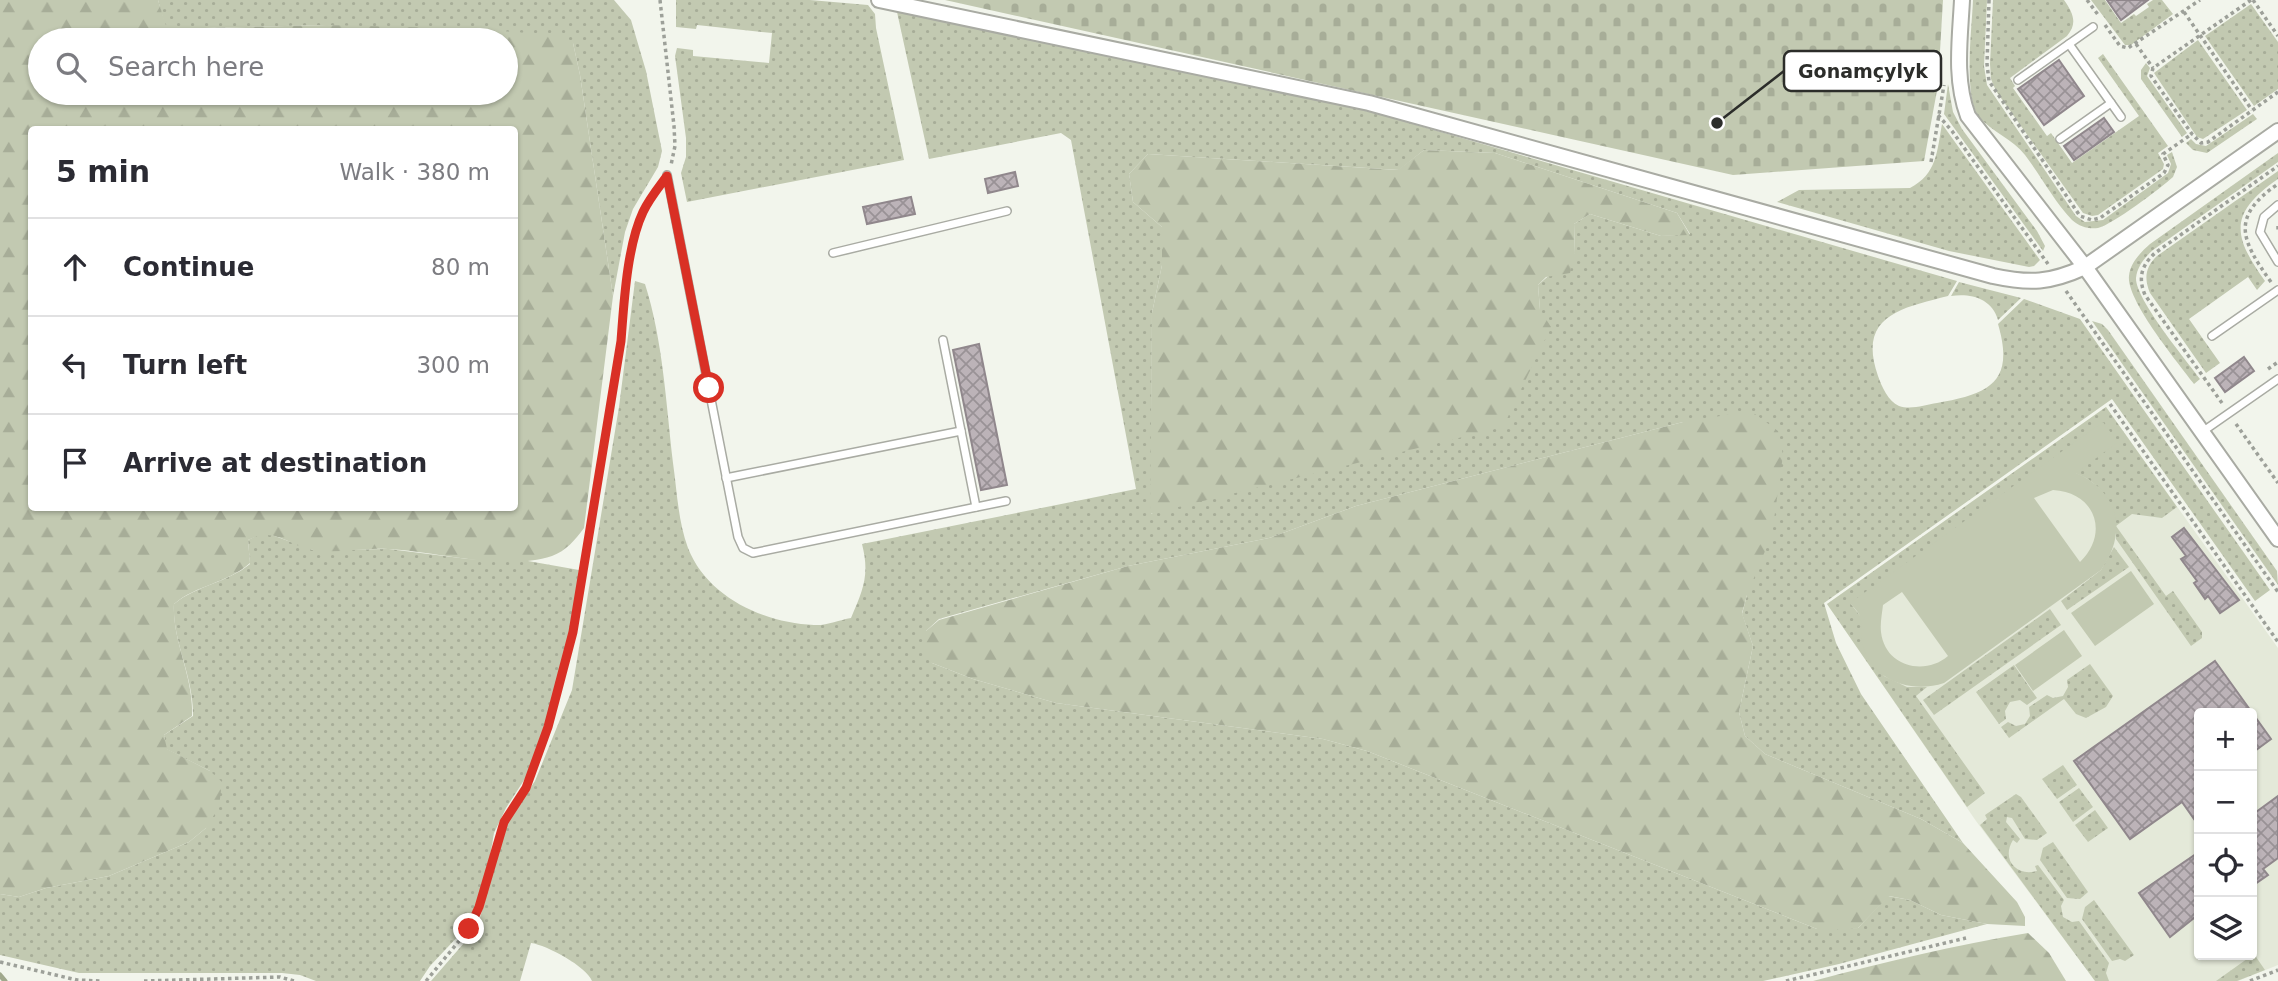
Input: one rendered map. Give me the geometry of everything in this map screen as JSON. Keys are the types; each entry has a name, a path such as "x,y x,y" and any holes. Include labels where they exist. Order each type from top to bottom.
{"street":[{"path":"879,0 1369,103 2022,282 2041,282 2063,277 2085,267 2278,131"},
{"path":"1962,0 1959,79 1968,116 2085,267 2278,539"}],"lane":[{"path":"2018,80 2093,27"},
{"path":"2069,44 2121,117"},
{"path":"2060,139 2111,103"},
{"path":"667,176 726,478 739,541 743,548 750,552 1006,501"},
{"path":"2278,205 2264,217 2260,232 2278,262"},
{"path":"833,253 1007,211"},
{"path":"2212,336 2278,290"},
{"path":"943,340 976,507"},
{"path":"2202,432 2278,379"},
{"path":"726,478 961,431"}],"path":[{"path":"426,981 469,929 482,897 504,822 526,788 548,727 573,632 636,229 644,208 667,176 675,146 660,0"},
{"path":"2087,0 2120,46 2128,48 2200,0"},
{"path":"2278,36 2252,0 2153,68 2151,73 2192,134 2198,141 2205,143 2278,92"},
{"path":"2183,11 2252,110"},
{"path":"2136,44 2153,68"},
{"path":"1931,162 1944,74"},
{"path":"1938,116 1952,131 2042,256"},
{"path":"2170,149 2192,134"},
{"path":"2222,404 2146,295 2142,286 2142,271 2155,253 2278,166"},
{"path":"2086,320 2278,592"},
{"path":"2110,404 2278,642"},
{"path":"2235,423 2278,483"},
{"path":"1786,981 1966,938"},
{"path":"0,962 77,980 100,981"},
{"path":"2250,981 2278,970"},
{"path":"144,981 280,977 293,981"}],"shaded area":[{"path":"2106,407 2278,648 2278,965 2238,981 2095,981 1976,821 1827,604"}],"green space":[{"path":"0,0 158,0 167,28 28,28 28,105 518,105 518,32 564,36 573,43 580,75 613,296 584,528 570,545 557,554 513,562 388,549 322,551 266,535 248,540 250,563 174,604 176,632 190,687 192,716 164,735 167,749 210,771 222,782 219,807 206,828 189,842 109,876 46,888 19,897 0,894"},
{"path":"158,0 614,0 631,20 646,71 662,151 658,167 633,209 625,232 613,296 573,43 518,39 518,28 368,28 327,25 166,28"},
{"path":"676,0 810,0 868,5 875,14 904,160 687,202 681,173 686,157 686,138 675,56 677,48 693,50 693,56 769,63 772,33 697,25 696,29 676,27"},
{"path":"945,0 1943,0 1938,85 1924,161 1733,175"},
{"path":"1973,0 1987,0 1984,66 1987,85 2076,216 2085,222 2103,220 2168,173 2171,164 2167,155 2172,152 2177,167 2173,177 2136,206 2098,228 2087,228 2072,220 2025,155 2015,144 1984,122 1974,107 1970,78"},
{"path":"1993,0 2064,0 2070,9 2073,22 2067,36 2010,78 2015,86 2013,88 2047,136 2051,133 2072,163 2139,116 2098,58 2103,54 2168,146 2158,153 2164,164 2163,169 2098,215 2083,213 1996,91 1991,79 1990,64"},
{"path":"2091,0 2105,0 2121,23 2149,7 2147,4 2153,0 2162,0 2173,14 2131,45 2125,45"},
{"path":"2251,4 2278,42 2278,89 2254,106 2205,36"},
{"path":"897,12 1368,111 1957,281 1948,296 1900,311 1879,327 1873,340 1873,356 1878,376 1889,397 1899,406 1913,407 1956,399 1971,395 1994,382 2003,360 1998,324 2024,299 2080,319 2270,590 2255,601 2112,399 1824,603 1836,643 1861,694 1963,843 1921,819 1765,754 1745,736 1739,712 1753,646 1742,614 1747,595 1683,422 1356,506 1269,538 1128,566 939,619 926,631 932,663 973,679 1056,703 1323,739 1367,751 1817,929 1858,928 1888,896 1910,900 1941,915 1987,924 1839,964 1763,981 592,981 583,969 566,958 531,943 520,981 431,981 477,928 508,821 535,781 572,690 619,407 635,281 645,284 656,328 678,506 688,548 709,580 739,604 757,613 814,625 851,618 864,582 862,544 1136,489 1071,140 1061,133 929,159","holes":["1424,150 1495,153 1677,213 1690,234 1661,236 1590,214 1574,224 1575,253 1538,285 1540,310 1151,514 1152,313 1162,265 1162,227 1133,202 1129,174 1148,154 1399,170"]},
{"path":"327,25 440,28 207,28"},
{"path":"2198,40 2247,110 2203,139 2197,137 2154,73"},
{"path":"2146,63 2150,68 2147,76 2187,133 2182,137 2141,79 2141,70"},
{"path":"1948,84 1953,112 1962,129 2037,231 2045,246 2043,251 1944,114"},
{"path":"2253,114 2257,119 2207,153 2193,150 2186,143 2191,139 2196,144 2206,146"},
{"path":"1942,124 2040,260 2034,266 1949,251 1777,202 1799,190 1910,188 1931,169"},
{"path":"1424,150 1495,153 1677,213 1690,235 1661,236 1590,214 1574,224 1575,253 1570,273 1546,277 1538,285 1540,310 1551,327 1503,427 1150,514 1152,313 1162,265 1162,227 1133,202 1129,174 1148,154 1398,170"},
{"path":"2278,153 2278,162 2153,250 2138,270 2138,288 2162,329 2200,379 2194,384 2144,315 2130,287 2131,267 2150,244"},
{"path":"2278,171 2278,179 2251,203 2241,226 2246,250 2265,281 2257,290 2248,277 2189,319 2220,363 2206,373 2150,293 2146,278 2148,269 2157,256"},
{"path":"1959,282 2021,298 1998,320 1986,302 1973,296 1951,296"},
{"path":"2092,321 2102,324 2108,330 2277,571 2278,585"},
{"path":"2106,407 2177,507 2162,518 2132,514 2116,526 2108,501 2098,487 2075,473 1851,604 1861,617 1884,676 1907,687 1927,687 1916,696 1985,793 1967,807 1827,604"},
{"path":"1751,411 1778,431 1783,455 1772,534 1742,613 1753,646 1739,712 1745,736 1765,754 1921,819 1963,843 2017,902 2025,917 2025,926 1987,924 1941,915 1910,900 1889,896 1858,928 1817,929 1367,751 1323,739 1056,703 973,679 932,663 923,652 926,631 939,620 1128,566 1269,538 1356,506 1683,422"},
{"path":"2103,422 2118,442 2076,473 2102,491 2115,514 2115,542 2101,570 1944,683 1919,687 1906,685 1894,681 1874,667 1862,643 1859,615 1850,603","holes":["2053,490 2067,492 2079,498 2094,516 2094,539 2080,562 2034,498","1902,592 1948,656 1939,662 1928,666 1907,665 1890,653 1884,644 1881,629 1883,605"]},
{"path":"2116,526 2166,596 2173,591 2202,632 2202,638 2191,646 2116,539"},
{"path":"258,535 272,535 313,550 389,549 468,559 528,561 579,570 570,633 545,726 526,777 494,833 489,862 476,905 462,932 430,966 420,981 316,981 300,975 282,973 79,973 0,955 0,894 19,897 46,888 109,876 189,842 206,828 210,771 166,749 164,735 193,716 190,687 176,632 174,604 192,592 232,576 250,564 248,540"},
{"path":"2114,547 2129,567 2067,610 2061,601 2101,570"},
{"path":"2131,571 2154,604 2095,646 2071,613"},
{"path":"2050,609 2061,625 1934,715 1923,700"},
{"path":"2064,630 2082,656 2033,691 2015,665"},
{"path":"2090,664 2113,696 2106,707 2086,718 2076,714 2064,699 2009,738 2001,727 2008,722 2016,726 2025,724 2030,716 2029,707 2047,695 2053,698 2063,696 2068,687 2067,680"},
{"path":"2014,665 2037,698 2027,705 2020,700 2010,702 2005,711 2006,719 1999,724 1976,692"},
{"path":"2063,765 2077,785 2057,799 2042,779"},
{"path":"2079,788 2093,807 2073,822 2059,802"},
{"path":"2016,794 2047,833 2037,840 2025,839 2012,818 2007,817 2006,822 2020,839 2017,843 2013,840 2010,860 2017,869 2023,871 2037,871 2035,866 2038,865 2064,900 2061,906 2063,917 2072,922 2079,921 2109,963 2106,973 2109,981 2095,981 1980,825 1987,819 1985,815"},
{"path":"2095,810 2108,828 2088,842 2075,825"},
{"path":"2053,842 2088,892 2080,899 2067,898 2040,860 2043,848"},
{"path":"2094,900 2134,955 2125,961 2112,961 2082,919 2085,907"},
{"path":"2028,933 2049,953 2066,981 1813,981 1920,954"},
{"path":"2257,958 2265,970 2237,981 2216,981 2246,960"}],"building":[{"path":"2107,0 2148,0 2121,20"},
{"path":"2059,60 2084,96 2044,125 2018,89"},
{"path":"2104,118 2114,132 2074,160 2064,146"},
{"path":"1015,172 1018,186 988,193 985,179"},
{"path":"911,197 915,214 867,224 863,207"},
{"path":"979,344 1007,485 981,490 953,350"},
{"path":"2244,357 2254,371 2225,392 2215,378"},
{"path":"2184,528 2239,600 2220,613 2208,596 2205,599 2194,583 2197,581 2181,559 2186,556 2172,537"},
{"path":"2215,661 2249,708 2194,708 2194,819 2182,802 2130,839 2074,761"},
{"path":"2257,720 2271,739 2257,749"},
{"path":"2278,796 2278,858 2263,869 2268,875 2257,883 2257,834 2257,811"},
{"path":"2194,855 2194,918 2170,937 2139,893"}],"waterway":[{"path":"0,975 5,981"}],"place":[{"name":"Gonamçylyk","path":"1717,123"}],"route":[{"path":"469,929 479,907 504,822 526,788 548,727 573,632 621,341 624,301 636,229 644,208 667,176 709,388"}]}
